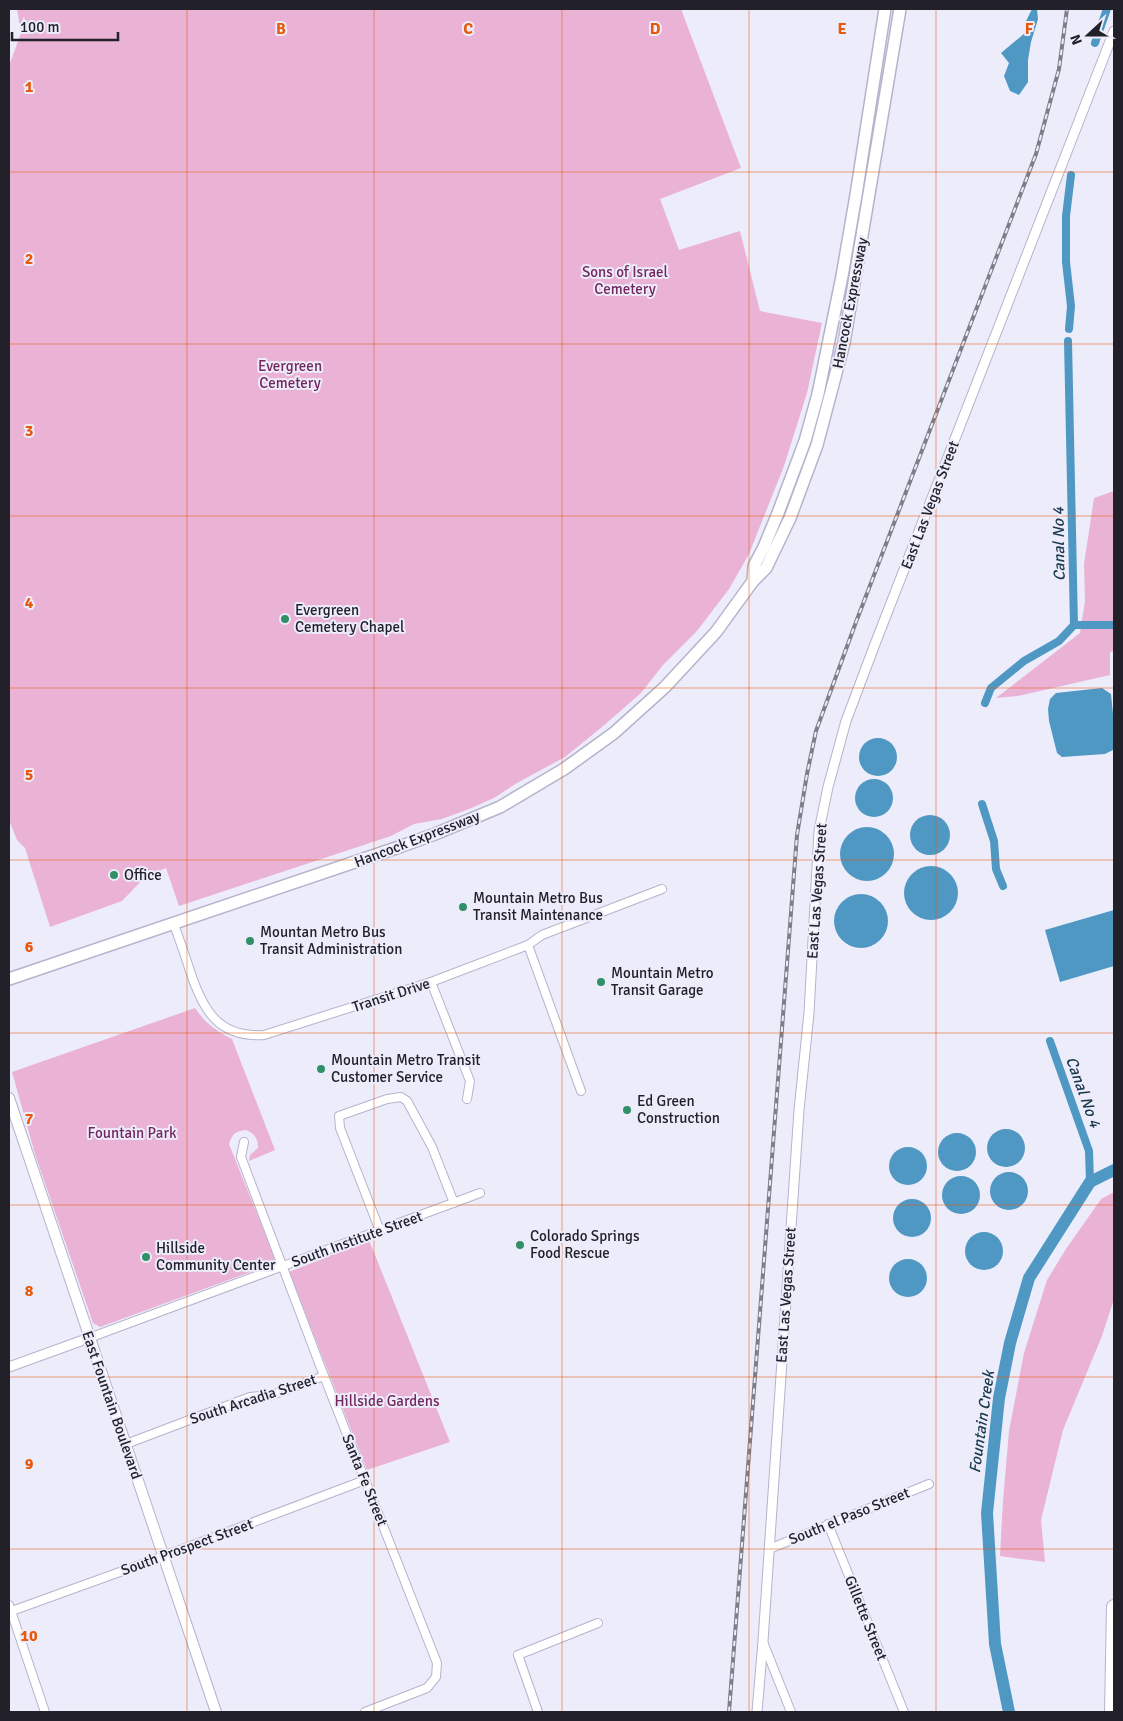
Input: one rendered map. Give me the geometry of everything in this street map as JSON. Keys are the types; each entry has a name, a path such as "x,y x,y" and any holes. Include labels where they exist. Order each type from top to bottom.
{"highway":[{"path":"1103,1712 1114,1613"},
{"path":"1112,1712 1114,1613"}],"main road":[{"name":"Hancock Expressway","path":"752,581 754,566 778,513 805,441 818,394 853,213 885,9"},
{"name":"Hancock Expressway","path":"9,979 435,834 500,807 564,769 614,734 665,687 716,632 752,581 766,568 790,518 817,445 844,343 900,9"},
{"name":"East Fountain Boulevard","path":"9,1098 13,1127 126,1444 216,1712"}],"street":[{"name":"East Las Vegas Street","path":"757,1712 798,1120 809,1013 819,831 828,787 846,721 865,670 1114,31"},
{"name":"Transit Drive","path":"174,924 203,1004 210,1015 219,1024 241,1034 251,1036 276,1032 431,982 528,945 542,936 662,889"},
{"path":"528,945 581,1091"},
{"path":"431,982 470,1081 467,1099"},
{"path":"380,1231 340,1128 339,1116 387,1098 401,1097 407,1101 432,1147 454,1203"},
{"name":"Santa Fe Street","path":"244,1142 241,1157 324,1376 435,1655 438,1670 436,1677 427,1688 378,1710"},
{"name":"South Institute Street","path":"9,1367 480,1193"},
{"name":"South Arcadia Street","path":"126,1444 250,1397 272,1395 324,1376"},
{"name":"South Prospect Street","path":"9,1609 164,1556 365,1480"},
{"name":"South el Paso Street","path":"769,1548 929,1484"},
{"name":"Gillette Street","path":"828,1524 904,1712"},
{"path":"9,1609 45,1712"},
{"path":"538,1712 518,1655 598,1623"},
{"path":"763,1641 791,1712"},
{"path":"365,1712 378,1710"}],"green space":[{"name":"Evergreen Cemetery","path":"17,9 681,9 741,168 660,199 679,250 740,231 760,311 822,323 807,393 784,466 749,554 729,589 697,631 663,665 641,693 565,757 494,798 469,809 442,819 414,824 391,836 179,906 166,868 145,877 122,901 50,927 25,848 17,840 9,820 9,66 21,33"},
{"path":"1114,491 1114,651 1110,652 1110,675 1018,696 996,698 1080,633 1085,601 1084,564 1094,498"},
{"name":"Fountain Park","path":"195,1008 211,1026 232,1039 275,1150 249,1161 250,1155 258,1148 258,1144 255,1136 246,1130 234,1134 229,1144 275,1259 270,1265 100,1327 93,1323 35,1154 12,1072"},
{"path":"1114,1192 1114,1299 1102,1336 1063,1430 1041,1520 1045,1562 1000,1556 1009,1431 1024,1353 1047,1280 1101,1199"},
{"name":"Hillside Gardens","path":"369,1240 450,1442 367,1470 289,1272"}],"water":[{"path":"1032,9 1037,9 1038,19 1028,60 1028,82 1019,95 1010,91 1004,76 1009,63 1001,53 1025,33 1026,21"},
{"path":"1102,688 1111,694 1114,724 1113,750 1105,754 1062,757 1057,753 1049,721 1048,709 1050,699 1056,693"},
{"path":"878,738 891,744 897,757 891,770 878,776 865,770 859,757 865,744"},
{"path":"874,779 887,785 893,798 887,811 874,817 861,811 855,798 861,785"},
{"path":"930,815 944,821 950,835 944,849 930,855 916,849 910,835 916,821"},
{"path":"862,827 872,827 882,831 890,839 894,854 890,869 882,877 872,881 862,881 852,877 844,869 840,859 840,849 844,839 852,831"},
{"path":"926,866 936,866 946,870 954,878 958,893 954,908 946,916 936,920 926,920 916,916 908,908 904,898 904,888 908,878 916,870"},
{"path":"856,894 866,894 876,898 884,906 888,921 884,936 876,944 866,948 856,948 846,944 838,936 834,926 834,916 838,906 846,898"},
{"path":"1114,910 1114,966 1060,982 1045,930"},
{"path":"1006,1129 1020,1134 1025,1148 1020,1162 1006,1167 992,1162 987,1148 992,1134"},
{"path":"957,1133 971,1138 976,1152 971,1166 957,1171 943,1166 938,1152 943,1138"},
{"path":"908,1147 922,1152 927,1166 922,1180 908,1185 894,1180 889,1166 894,1152"},
{"path":"1009,1172 1023,1177 1028,1191 1023,1205 1009,1210 995,1205 990,1191 995,1177"},
{"path":"961,1176 975,1181 980,1195 975,1209 961,1214 947,1209 942,1195 947,1181"},
{"path":"912,1199 926,1204 931,1218 926,1232 912,1237 898,1232 893,1218 898,1204"},
{"path":"984,1232 998,1237 1003,1251 998,1265 984,1270 970,1265 965,1251 970,1237"},
{"path":"908,1259 922,1264 927,1278 922,1292 908,1297 894,1292 889,1278 894,1264"}],"waterway":[{"name":"Canal No 4","path":"1095,43 1107,9"},
{"name":"Canal No 4","path":"1069,329 1071,306 1066,262 1066,216 1071,175"},
{"name":"Canal No 4","path":"985,703 991,688 1024,661 1059,641 1074,625 1068,341"},
{"path":"1074,625 1114,625"},
{"name":"Canal No 4","path":"982,804 994,841 996,869 1003,886"},
{"name":"Canal No 4","path":"1050,1041 1089,1151 1090,1182"},
{"name":"Fountain Creek","path":"1009,1712 995,1644 987,1513 999,1398 1010,1343 1029,1278 1090,1182 1114,1170"}],"railway":[{"path":"729,1712 797,835 807,774 816,731 856,622 1036,154 1059,69 1067,9"}],"place":[{"name":"Evergreen Cemetery Chapel","path":"285,619"},
{"name":"Office","path":"114,875"},
{"name":"Mountain Metro Bus Transit Maintenance","path":"463,907"},
{"name":"Mountan Metro Bus Transit Administration","path":"250,941"},
{"name":"Mountain Metro Transit Garage","path":"601,982"},
{"name":"Mountain Metro Transit Customer Service","path":"321,1069"},
{"name":"Ed Green Construction","path":"627,1110"},
{"name":"Colorado Springs Food Rescue","path":"520,1245"},
{"name":"Hillside Community Center","path":"146,1257"}],"park label":[{"name":"Sons of Israel Cemetery","path":"625,280"}]}
